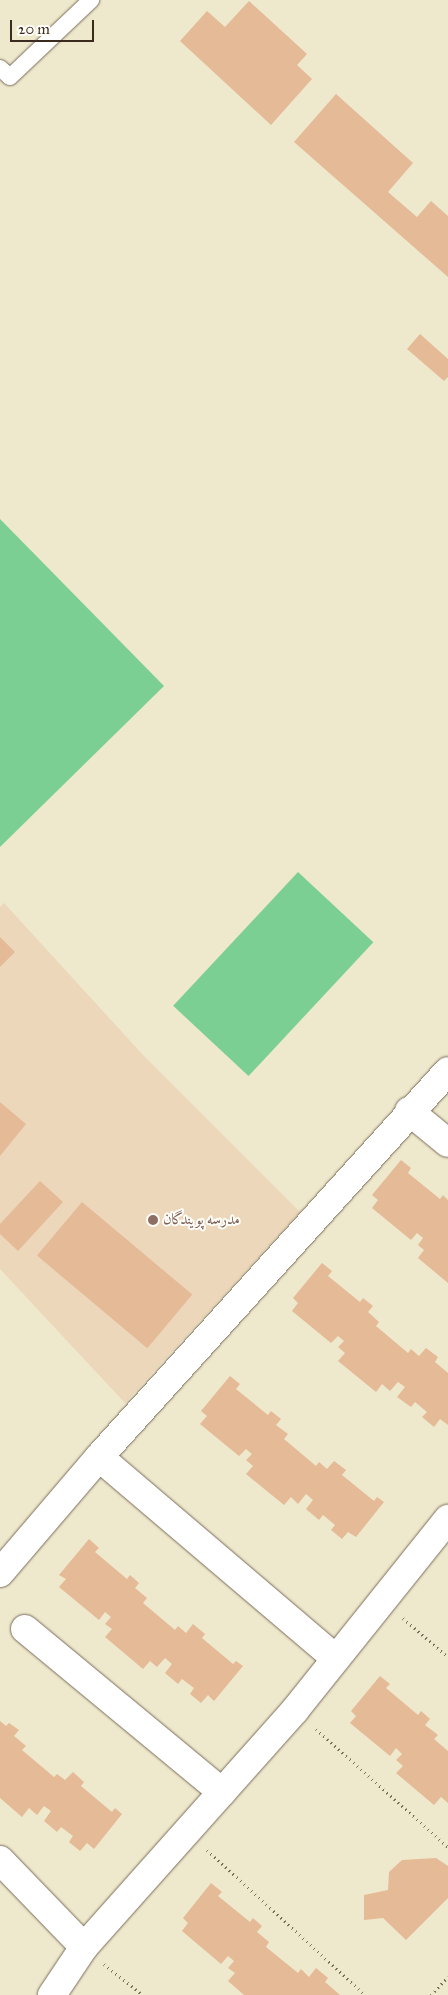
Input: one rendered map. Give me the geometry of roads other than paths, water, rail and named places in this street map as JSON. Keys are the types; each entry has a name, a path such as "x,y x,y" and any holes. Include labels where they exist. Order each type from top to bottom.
{"street":[{"path":"0,1573 99,1457 409,1111 448,1071"},
{"path":"409,1111 448,1143"},
{"path":"99,1457 336,1659"},
{"path":"52,1995 84,1947 295,1710 448,1519"},
{"path":"25,1629 222,1792"},
{"path":"0,1860 84,1947"}],"lane":[{"path":"0,68 10,77 91,0"}],"place":[{"name":"مدرسه پویندگان","path":"153,1220"}]}
